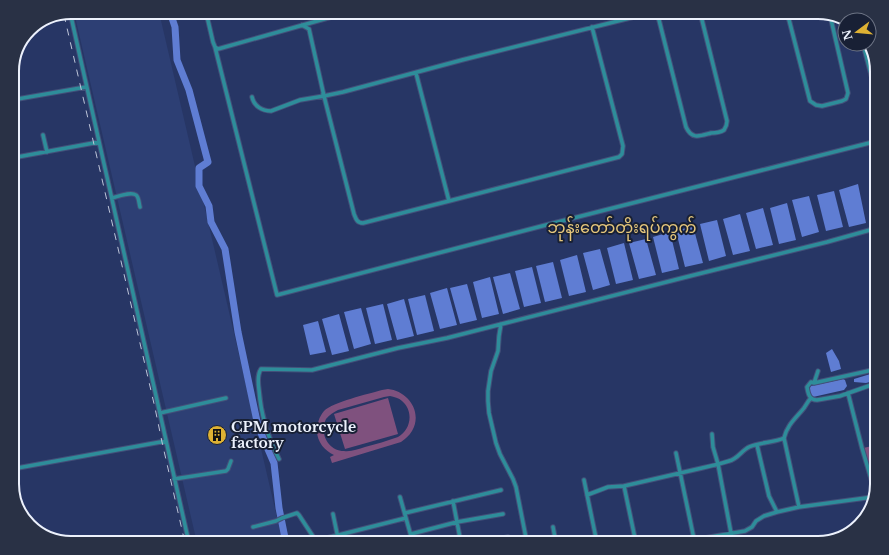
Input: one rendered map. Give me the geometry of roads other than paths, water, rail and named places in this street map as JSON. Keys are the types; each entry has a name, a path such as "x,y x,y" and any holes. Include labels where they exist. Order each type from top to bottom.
{"street":[{"path":"71,19 187,536"},
{"path":"208,19 277,295 870,143"},
{"path":"215,47 218,49 324,19"},
{"path":"252,97 253,102 258,107 271,111 300,100 343,92 469,58 625,19"},
{"path":"659,19 686,127 692,135 698,137 723,131 727,126 702,19"},
{"path":"789,19 810,101 820,106 842,101 846,99 848,95 831,21"},
{"path":"302,25 309,29 324,96 354,214 357,220 363,223 622,154 624,146 592,27"},
{"path":"865,52 870,70"},
{"path":"416,73 449,201"},
{"path":"19,99 86,88"},
{"path":"43,135 47,152"},
{"path":"19,157 94,144 98,142"},
{"path":"112,198 134,194 138,198 140,207"},
{"path":"279,459 267,433 259,399 258,382 259,372 261,369 312,370 398,348 447,338 870,230"},
{"path":"501,324 498,351 492,370 488,391 489,413 500,454 516,487 526,536"},
{"path":"814,383 818,371"},
{"path":"870,371 814,383 811,382 807,386 808,394 811,398 817,400 840,396 870,385"},
{"path":"848,393 870,475"},
{"path":"160,413 226,398"},
{"path":"799,507 784,438 786,430 792,421 811,398"},
{"path":"712,434 713,447 718,464 731,533"},
{"path":"587,494 608,487 624,486 681,474 730,461 739,456 745,450 757,445 784,438"},
{"path":"19,469 166,441"},
{"path":"757,445 769,496 777,512"},
{"path":"676,453 693,536"},
{"path":"174,479 226,471 231,461"},
{"path":"584,480 596,536"},
{"path":"624,486 635,536"},
{"path":"405,513 501,490"},
{"path":"400,497 411,536 457,522 503,514"},
{"path":"712,536 740,533 752,527 756,521 764,516 777,512 799,507 868,498"},
{"path":"453,501 460,536"},
{"path":"253,527 279,520 297,513 312,536"},
{"path":"333,514 337,536 406,518"},
{"path":"553,527 555,536"}],"waterway":[{"path":"172,19 175,27 177,60 189,90 208,162 199,168 199,186 209,206 211,222 225,249 238,332 258,426 274,463 279,508 285,536"}],"railway":[{"path":"65,20 183,536"}],"place":[{"name":"CPM motorcycle factory","path":"217,435"}],"district":[{"name":"ဘုန်းတော်တိုးရပ်ကွက်","path":"622,227"}]}
